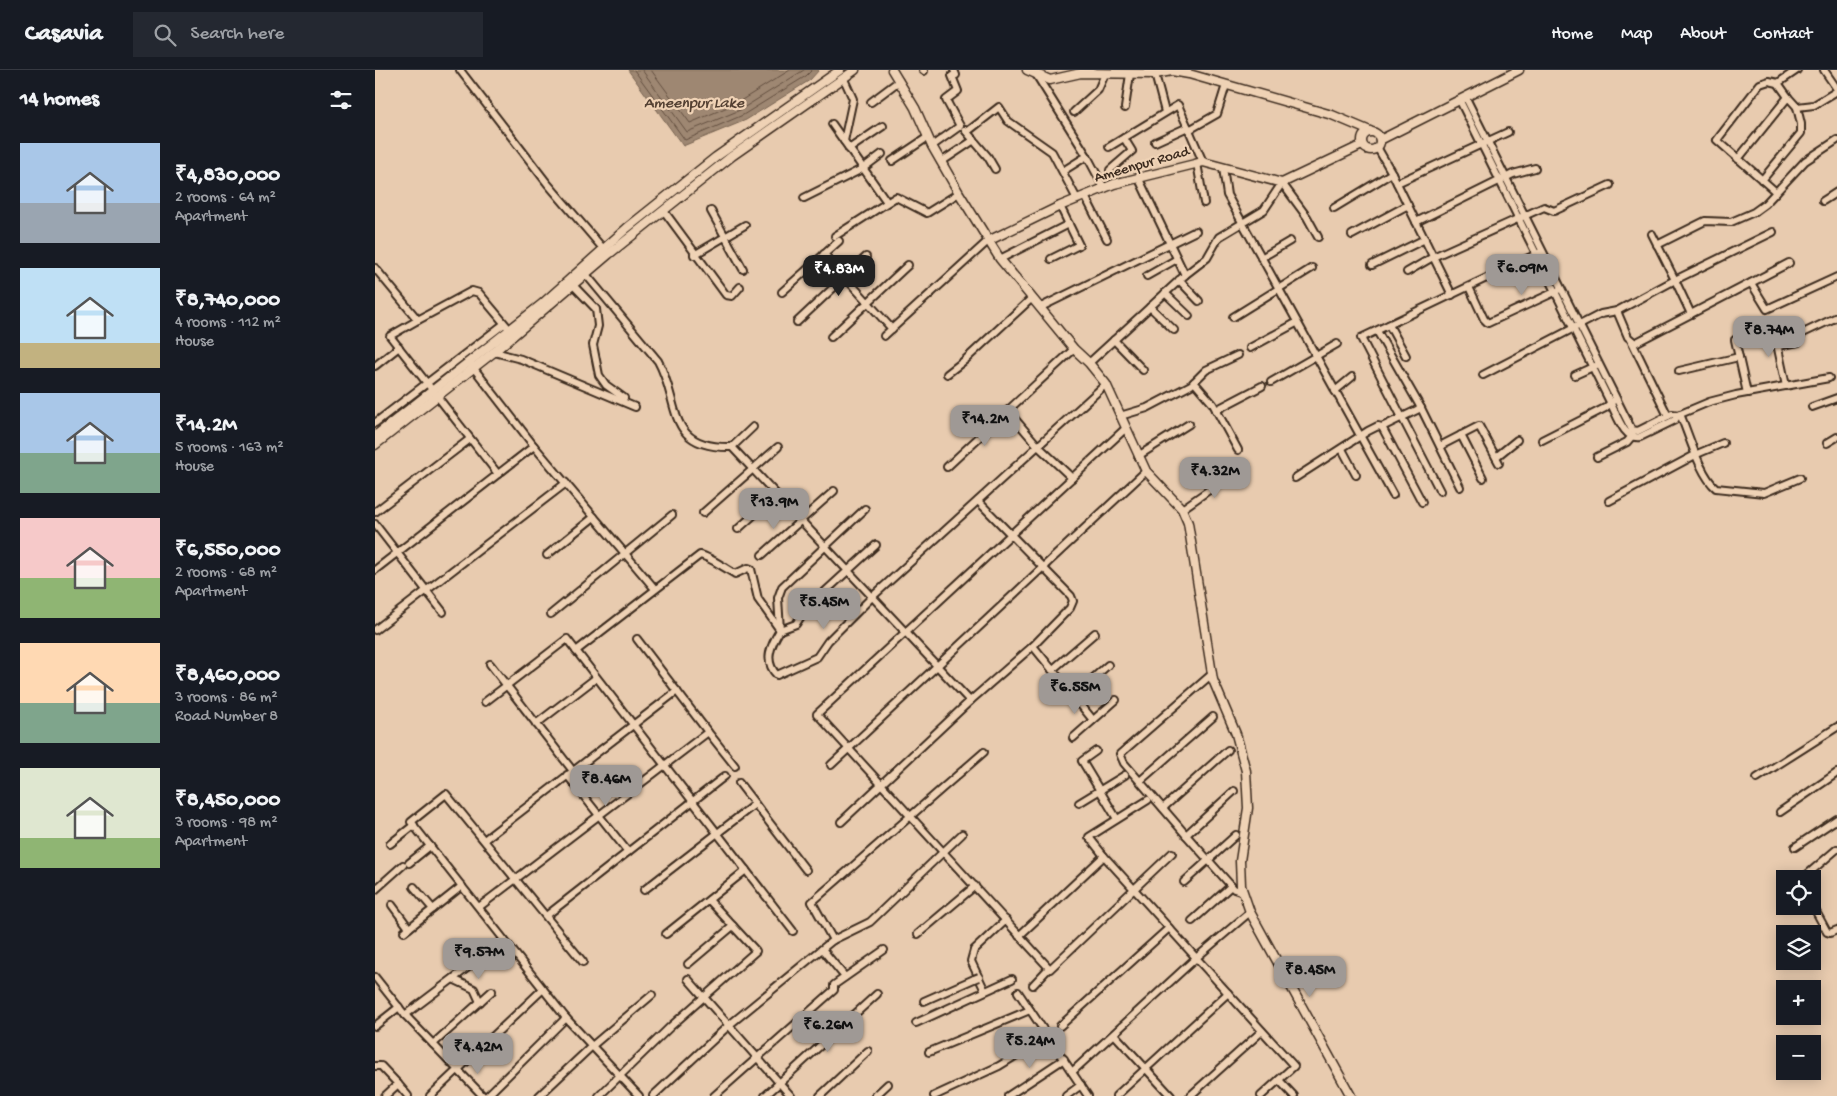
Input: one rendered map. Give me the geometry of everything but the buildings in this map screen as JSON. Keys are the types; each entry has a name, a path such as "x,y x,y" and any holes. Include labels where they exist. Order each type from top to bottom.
{"street":[{"path":"460,70 547,183 606,252"},
{"path":"375,423 427,383 584,271 716,157 840,70"},
{"path":"606,252 664,211 733,155 845,79 855,70"},
{"path":"893,70 915,108 932,146 988,241 1000,259 1074,349 1089,363 1106,384 1145,471 1182,510 1188,523 1212,674 1236,734 1246,771 1248,808 1240,861 1243,892 1250,912 1351,1096"},
{"path":"954,70 956,74 952,76 958,91 946,100 960,126 988,157 995,169"},
{"path":"1027,70 1037,76 1050,80 1081,73 1155,74 1172,71 1180,72 1332,115 1372,132 1452,295"},
{"path":"1362,145 1370,150 1400,129 1463,100 1519,70"},
{"path":"1778,83 1797,70"},
{"path":"1797,107 1814,105 1837,90 1824,70"},
{"path":"1074,112 1098,90 1105,74"},
{"path":"1125,108 1130,74"},
{"path":"1155,74 1165,112"},
{"path":"1037,76 1087,156 1104,188"},
{"path":"844,142 853,99 845,79"},
{"path":"1762,180 1801,134 1797,107 1778,83 1769,81 1760,84 1721,132 1717,140 1738,159 1762,180 1776,192"},
{"path":"871,102 899,82"},
{"path":"1155,142 1217,114 1227,85"},
{"path":"1738,159 1788,97"},
{"path":"1463,100 1613,401 1633,434 1640,437 1670,423 1679,415"},
{"path":"1109,147 1178,106 1200,163 1204,203"},
{"path":"967,132 999,107 1008,121 1052,152 1107,239"},
{"path":"832,124 887,202"},
{"path":"849,149 883,126"},
{"path":"932,146 960,126"},
{"path":"1362,145 1363,136 1372,132 1400,129"},
{"path":"1397,183 1508,132"},
{"path":"892,161 928,137"},
{"path":"1111,170 1132,151 1124,138"},
{"path":"941,162 974,140"},
{"path":"1657,245 1710,219 1731,222 1754,212 1805,161 1837,140"},
{"path":"1089,363 1185,274 1207,258 1219,237 1269,205 1282,183 1362,145"},
{"path":"804,198 862,169 882,154"},
{"path":"1063,171 1087,156"},
{"name":"Ameenpur Road","path":"988,241 1059,206 1104,188 1200,163 1282,183"},
{"path":"1223,168 1227,195 1296,323 1393,495"},
{"path":"1416,222 1502,180 1535,168"},
{"path":"1334,208 1392,172"},
{"path":"1139,179 1169,245 1185,274"},
{"path":"1282,183 1307,217 1317,236"},
{"path":"1407,272 1433,257 1544,207 1553,211 1610,185"},
{"path":"1823,201 1837,192"},
{"path":"782,292 825,254 837,238 887,202 896,197 927,213 959,193"},
{"path":"1352,234 1408,205"},
{"path":"1051,259 1079,245 1059,206"},
{"path":"664,211 694,255 726,295 732,296 740,286"},
{"path":"711,212 743,269"},
{"path":"1000,259 1069,224"},
{"path":"694,255 745,226"},
{"path":"1041,307 1196,231"},
{"path":"1483,375 1601,314 1617,311 1773,232"},
{"path":"1652,234 1691,314"},
{"path":"1372,265 1425,240"},
{"path":"885,336 988,241"},
{"path":"1261,258 1290,241"},
{"path":"1440,491 1361,338 1540,253"},
{"path":"825,254 892,329"},
{"path":"797,322 866,256"},
{"path":"1147,276 1177,259"},
{"path":"1632,342 1635,343 1645,339 1789,263"},
{"path":"831,337 908,265"},
{"path":"375,268 418,320"},
{"path":"1233,317 1312,268"},
{"path":"375,445 435,394 573,285 584,271"},
{"path":"584,271 658,361 665,378 673,410 687,435 705,444 732,446 871,598 906,632 970,701"},
{"path":"1751,283 1767,309 1837,277"},
{"path":"1179,280 1199,301"},
{"path":"492,349 521,359 635,407 606,385 599,375 593,345 598,326 596,309 573,285"},
{"path":"1469,287 1484,319 1488,323 1558,291"},
{"path":"498,474 390,336 471,291 479,293 507,327"},
{"path":"1165,293 1189,316"},
{"path":"947,374 965,360 975,348 1032,298"},
{"path":"1149,307 1174,330"},
{"path":"1617,311 1668,416"},
{"path":"1799,334 1837,317"},
{"path":"1250,348 1296,323"},
{"path":"1389,325 1406,356"},
{"path":"1773,325 1786,386"},
{"path":"492,349 507,327"},
{"path":"1377,331 1421,408 1460,487"},
{"path":"1114,340 1143,370"},
{"path":"1735,340 1747,393"},
{"path":"1778,346 1798,342"},
{"path":"1271,382 1337,344"},
{"path":"375,366 399,347"},
{"path":"947,467 1074,349"},
{"path":"1121,416 1147,408 1194,382 1206,370 1238,355"},
{"path":"1679,371 1739,357"},
{"path":"471,366 534,446 655,589"},
{"path":"1575,375 1596,366"},
{"path":"1335,391 1352,377"},
{"path":"1597,457 1633,434 1668,416 1679,415 1709,402 1829,378"},
{"path":"1194,382 1216,410 1238,450"},
{"path":"865,510 781,587 779,598 780,630 768,654 771,668 777,675 817,657 829,641 871,598 1106,384"},
{"path":"1216,410 1262,386"},
{"path":"375,436 435,394"},
{"path":"1812,407 1837,398"},
{"path":"1541,440 1613,401"},
{"path":"1295,478 1342,449 1359,436 1378,426 1382,427 1403,418 1421,408"},
{"path":"1008,411 1038,446 1072,478"},
{"path":"1679,415 1697,454 1702,471 1716,488 1764,493 1800,478"},
{"path":"1138,456 1189,424"},
{"path":"1440,446 1479,426 1497,460 1517,440"},
{"path":"732,446 753,427"},
{"path":"1382,427 1422,502"},
{"path":"1049,968 817,714 1126,428"},
{"path":"1461,434 1483,478"},
{"path":"1827,443 1837,436"},
{"path":"375,512 470,439"},
{"path":"1609,501 1697,454 1723,443"},
{"path":"375,570 534,446"},
{"path":"703,513 778,447"},
{"path":"1342,449 1356,475"},
{"path":"831,765 1145,471"},
{"path":"1182,510 1236,471"},
{"path":"375,630 566,483"},
{"path":"762,555 834,491"},
{"path":"738,529 775,495"},
{"path":"841,822 970,701 1033,646 1070,608 1073,601 1056,578 978,501"},
{"path":"551,614 672,515"},
{"path":"547,555 594,517"},
{"path":"375,524 443,612"},
{"path":"780,630 796,624 805,610 876,545"},
{"path":"576,651 700,555 708,557 713,563 735,574 749,568 754,577 757,600 780,630"},
{"path":"1052,670 1095,633"},
{"path":"485,702 567,639 793,931"},
{"path":"637,639 735,766"},
{"path":"1033,646 1093,720"},
{"path":"490,664 536,724 599,816 627,852"},
{"path":"1073,696 1108,665"},
{"path":"1212,674 1120,754 1124,763 1231,886 1243,892"},
{"path":"536,724 596,678"},
{"path":"484,840 677,691"},
{"path":"1073,738 1116,700"},
{"path":"1140,781 1213,717"},
{"path":"1757,778 1837,726"},
{"path":"479,907 708,732"},
{"path":"1163,808 1228,750"},
{"path":"1096,751 1082,761 1117,819"},
{"path":"833,940 812,902 984,752"},
{"path":"1780,812 1837,773"},
{"path":"1079,803 1125,775"},
{"path":"545,916 725,776"},
{"path":"739,783 806,870"},
{"path":"1186,835 1234,791"},
{"path":"390,844 446,794 583,962"},
{"path":"1148,800 1089,837 1294,1066 1261,1096"},
{"path":"644,890 755,804"},
{"path":"1795,847 1837,819"},
{"path":"412,823 566,1018 639,1096"},
{"path":"653,1096 728,1026 833,940 870,922 943,850 962,834"},
{"path":"1184,882 1236,835"},
{"path":"375,890 430,846"},
{"path":"1812,870 1837,849"},
{"path":"1033,985 1172,853"},
{"path":"1019,936 1104,856"},
{"path":"666,934 746,870"},
{"path":"391,906 406,930 462,886"},
{"path":"918,934 975,886"},
{"path":"1191,921 1231,886"},
{"path":"414,887 433,909"},
{"path":"599,1096 702,998 756,951 709,900"},
{"path":"1073,1072 1196,958 1250,912"},
{"path":"1818,915 1827,932 1830,933 1837,930"},
{"path":"985,991 971,961 974,950 1005,920"},
{"path":"688,964 733,926"},
{"path":"1060,1026 1169,928"},
{"path":"405,1015 504,940"},
{"path":"822,949 845,977"},
{"path":"715,1096 834,990 834,985 884,950"},
{"path":"375,977 405,1015 485,1096 566,1018"},
{"path":"924,1001 976,978"},
{"path":"453,979 474,989 480,1002"},
{"path":"688,979 702,998 791,1096"},
{"path":"916,1023 1012,979"},
{"path":"430,1096 543,989"},
{"path":"433,1044 492,992"},
{"path":"1018,992 1088,1096"},
{"path":"1116,1096 1228,993"},
{"path":"765,1096 877,994"},
{"path":"539,1096 592,1046 652,995"},
{"path":"375,1026 399,1007"},
{"path":"929,1052 1030,1010"},
{"path":"1190,1096 1262,1031"},
{"path":"1114,1034 1171,1096"},
{"path":"934,1096 999,1066 1048,1036"},
{"path":"821,1096 868,1051"},
{"path":"1008,1096 1064,1059"},
{"path":"375,1066 381,1066 408,1096"},
{"path":"1279,1080 1294,1096"},
{"path":"385,1096 398,1084"},
{"path":"875,1096 888,1084"},
{"path":"1066,1096 1081,1085"}],"water":[{"name":"Ameenpur Lake","path":"628,70 819,70 810,80 746,120 683,146"}]}
